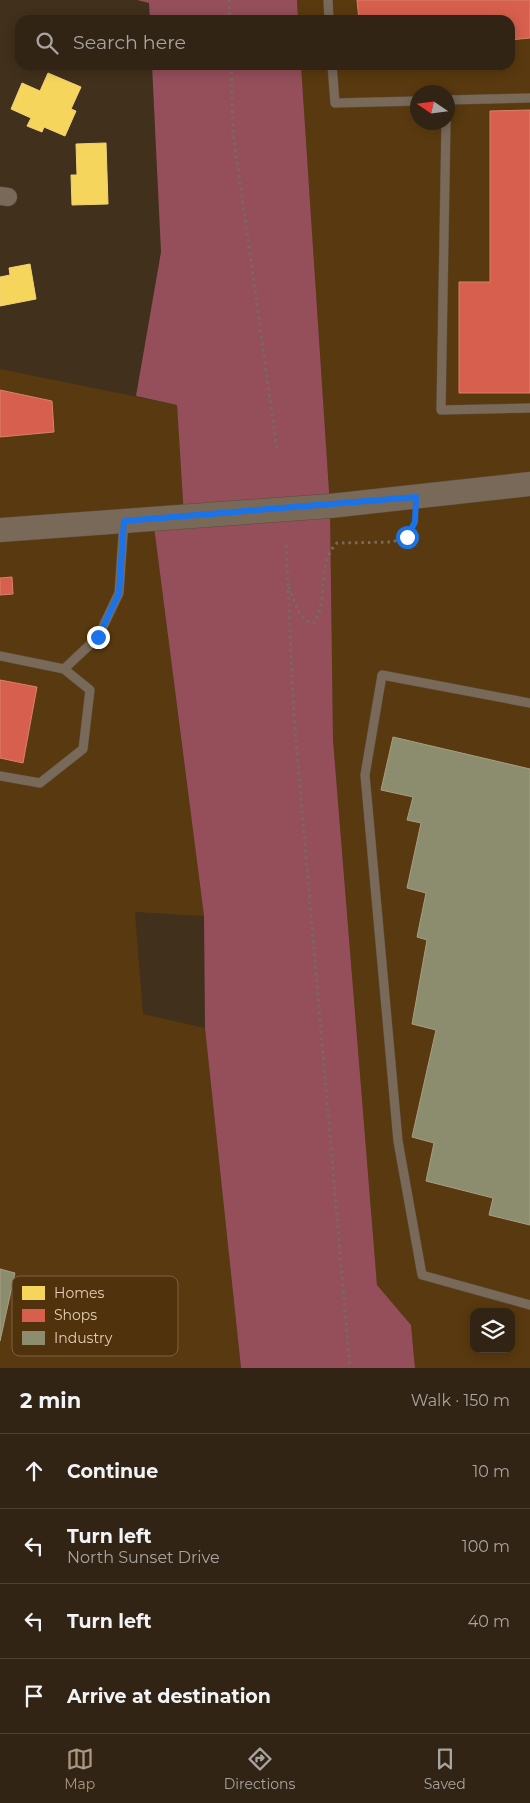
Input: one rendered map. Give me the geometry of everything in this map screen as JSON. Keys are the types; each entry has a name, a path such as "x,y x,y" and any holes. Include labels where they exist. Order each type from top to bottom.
{"main road":[{"path":"0,530 416,497 530,484"}],"lane":[{"path":"328,0 329,15"},
{"path":"332,70 335,103 410,101"},
{"path":"455,100 530,98"},
{"path":"446,130 441,410 530,408"},
{"path":"64,669 98,637 119,593 124,521"},
{"path":"0,656 64,669 90,690 83,749 40,783 0,776"},
{"path":"530,703 382,675 365,775 398,1142 422,1275 530,1305"}],"path":[{"path":"229,0 230,15"},
{"path":"231,70 233,132 277,449"},
{"path":"288,584 299,613 306,621 314,623 320,614 325,562 329,551 337,543 392,542 407,537 415,522 416,497"},
{"path":"286,545 294,717 350,1368"}],"shaded area":[{"path":"137,0 297,0 298,15 150,15 149,3"},
{"path":"297,0 530,0 530,1368 415,1368 411,1325 377,1285 333,740 330,506 301,70 515,70 515,15 298,15"},
{"path":"152,70 301,70 330,506 333,740 377,1285 411,1325 415,1368 241,1368 205,1028 204,916 153,519 184,517 177,405 136,396 161,252"},
{"path":"0,369 177,405 184,517 153,520 204,916 135,912 143,1014 205,1028 241,1368 0,1368"}],"building: Homes":[{"path":"48,73 81,87 71,109 76,111 65,136 44,127 42,132 27,126 31,118 11,109 22,83 40,91"},
{"path":"106,143 108,204 72,205 71,175 77,175 76,144"},
{"path":"30,264 36,299 0,306 0,277 10,275 9,268"}],"building: Shops":[{"path":"357,0 530,0 530,38 515,40 515,15 358,15"},
{"path":"530,110 530,393 459,393 459,282 490,282 490,111"},
{"path":"0,390 52,401 54,432 0,437"},
{"path":"12,577 13,594 0,595 0,578"},
{"path":"0,680 37,687 23,763 0,758"}],"building: Industry":[{"path":"393,737 530,769 530,1225 489,1215 493,1198 426,1181 434,1143 412,1137 436,1030 412,1024 427,940 417,937 426,893 407,888 421,823 407,820 413,797 381,790"},
{"path":"0,1269 15,1273 14,1276 12,1276 12,1287 0,1341"}],"route":[{"path":"98,637 119,593 124,521 330,506 416,497 415,522 407,537"}]}
